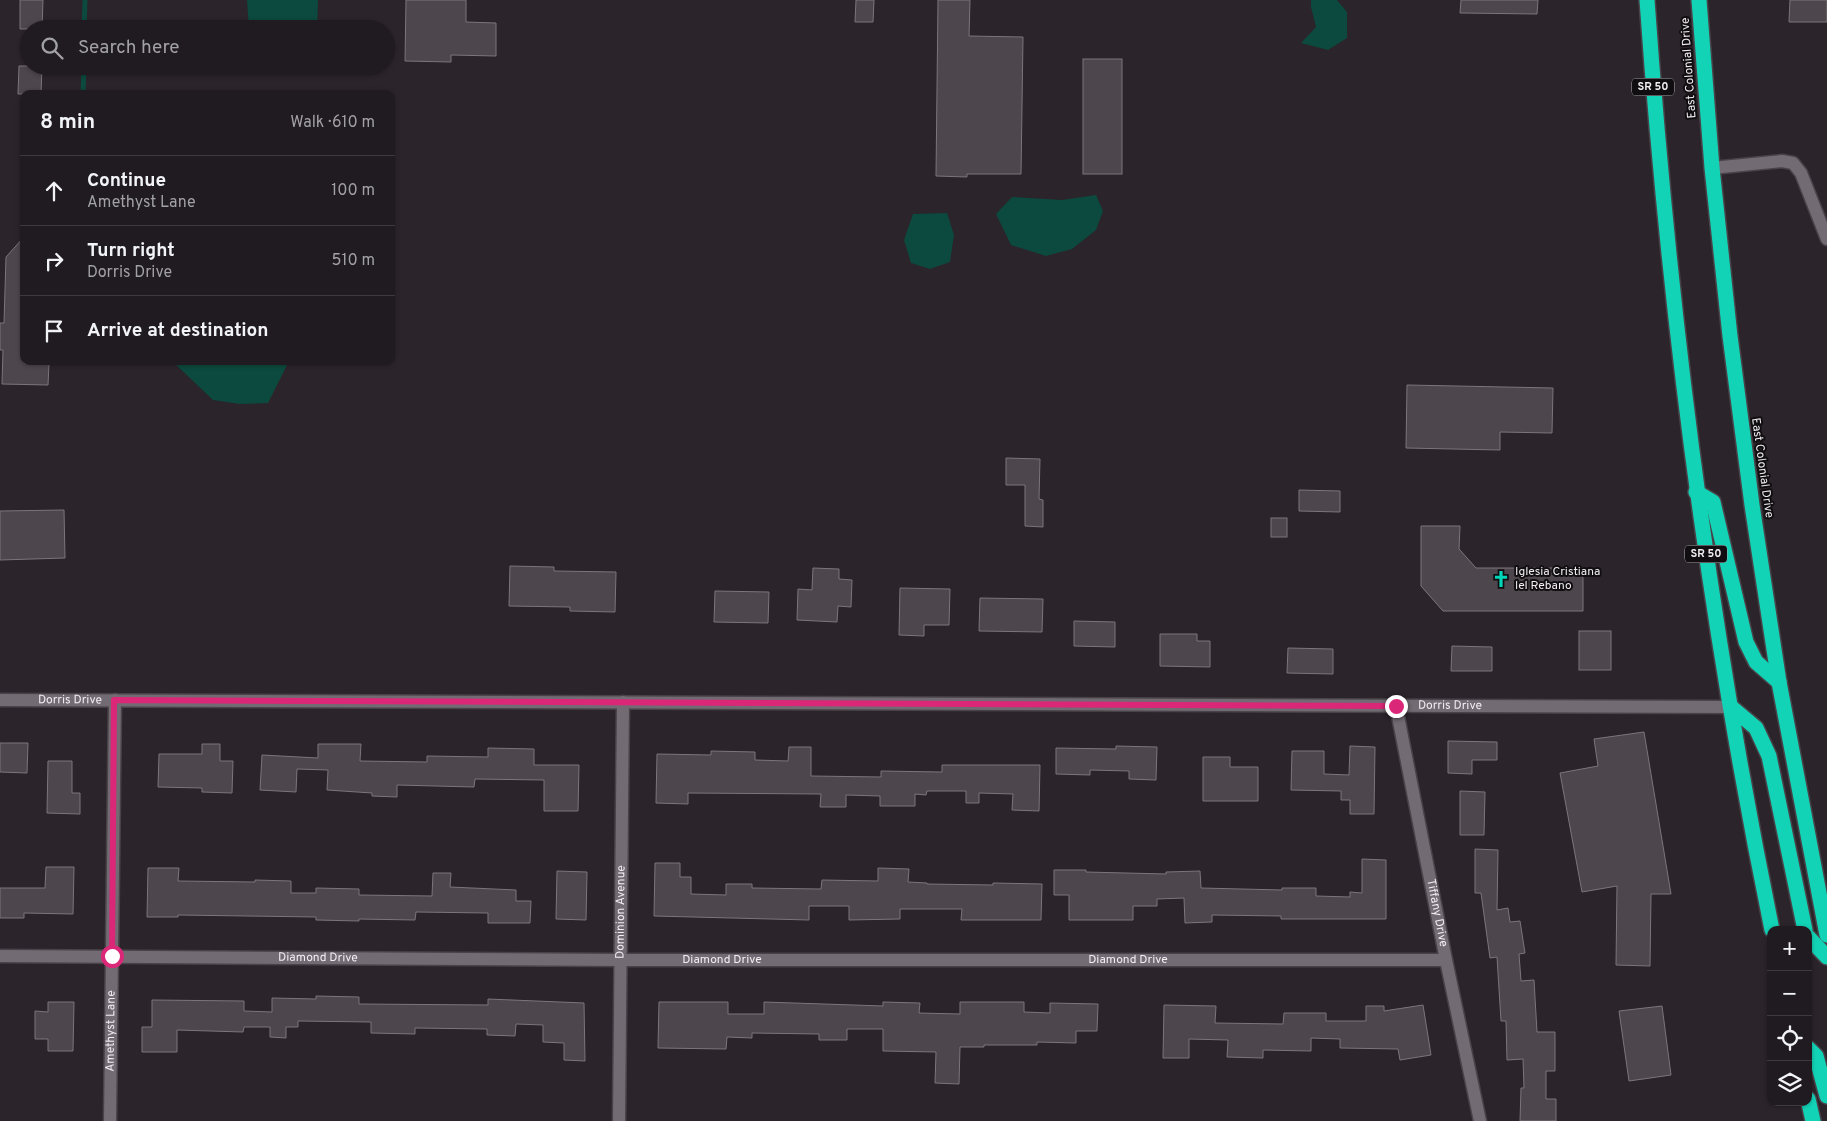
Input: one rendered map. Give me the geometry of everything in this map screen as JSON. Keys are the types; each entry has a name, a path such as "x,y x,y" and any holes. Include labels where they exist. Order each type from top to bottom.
{"highway":[{"name":"SR 50","path":"1647,0 1661,175 1696,492 1731,707 1771,926"},
{"name":"East Colonial Drive","path":"1699,0 1712,168 1750,496 1779,682 1827,935"},
{"path":"1696,492 1713,502 1746,642 1756,662 1779,682"},
{"path":"1731,707 1756,728 1769,756 1804,926"},
{"path":"1812,941 1827,957"},
{"path":"1812,1052 1816,1056 1827,1096"},
{"path":"1810,1106 1813,1121"}],"street":[{"path":"1712,168 1782,161 1793,163 1801,173 1827,239"},
{"name":"Dorris Drive","path":"0,700 1731,707"},
{"name":"Amethyst Lane","path":"110,1121 114,700"},
{"name":"Dominion Avenue","path":"619,1121 623,702"},
{"name":"Tiffany Drive","path":"1396,706 1480,1121"},
{"name":"Diamond Drive","path":"0,956 622,960 1446,960"}],"shaded area":[{"path":"247,0 318,0 317,20 248,20"},
{"path":"1311,0 1337,0 1347,12 1347,38 1328,50 1301,43 1316,27"},
{"path":"1096,195 1103,211 1096,230 1072,249 1046,256 1011,245 996,214 1012,197 1062,200"},
{"path":"947,213 954,235 950,262 930,269 911,263 904,240 913,214"},
{"path":"176,365 287,365 268,403 240,404 213,400"}],"building":[{"path":"20,0 43,0 42,20 20,20"},
{"path":"406,0 466,0 466,22 496,23 496,56 451,55 451,62 405,61"},
{"path":"856,0 874,0 873,22 855,22"},
{"path":"938,0 970,0 969,36 1023,37 1021,174 967,174 967,177 936,176"},
{"path":"1461,0 1538,0 1537,14 1460,13"},
{"path":"1790,0 1827,0 1827,22 1789,22"},
{"path":"1083,59 1122,59 1122,174 1083,174"},
{"path":"19,66 20,75 42,75 41,90 20,90 20,94 18,94"},
{"path":"20,241 20,365 49,365 48,385 2,384 3,350 0,350 0,323 4,323 6,257"},
{"path":"1407,385 1553,388 1552,433 1500,432 1500,450 1406,448"},
{"path":"1006,458 1040,459 1039,499 1043,500 1043,527 1025,526 1025,485 1006,485"},
{"path":"1299,490 1340,491 1340,512 1299,511"},
{"path":"64,510 65,558 0,560 0,511"},
{"path":"1271,518 1287,518 1287,537 1271,537"},
{"path":"1421,526 1460,526 1459,549 1476,568 1583,568 1583,611 1443,611 1421,586"},
{"path":"510,566 554,567 554,571 616,572 615,612 570,611 570,607 509,606"},
{"path":"813,568 839,569 839,579 852,580 851,607 838,606 837,622 797,620 798,589 812,590"},
{"path":"900,588 950,589 949,625 924,625 924,636 899,635"},
{"path":"715,591 769,592 768,623 714,622"},
{"path":"980,598 1043,599 1042,632 979,631"},
{"path":"1074,621 1115,622 1115,647 1074,646"},
{"path":"1579,631 1611,631 1611,670 1579,670"},
{"path":"1160,634 1197,634 1197,641 1210,641 1210,667 1160,666"},
{"path":"1452,646 1492,647 1492,671 1451,671"},
{"path":"1288,648 1333,649 1333,674 1287,673"},
{"path":"1644,732 1671,894 1651,894 1650,966 1616,965 1617,886 1582,892 1560,773 1598,766 1594,739"},
{"path":"1448,741 1497,742 1497,760 1472,760 1472,774 1448,773"},
{"path":"0,743 28,743 27,773 0,772"},
{"path":"202,744 220,744 220,761 233,761 232,793 202,792 202,788 158,787 159,754 202,754"},
{"path":"318,744 361,744 360,761 427,762 427,756 488,757 488,748 534,749 534,765 579,765 578,811 544,811 544,780 475,779 474,787 397,785 397,797 372,796 372,793 327,790 328,770 297,769 296,792 260,790 262,755 318,758"},
{"path":"1116,746 1157,747 1156,780 1129,779 1129,771 1090,770 1090,775 1056,774 1056,748 1116,749"},
{"path":"1350,746 1375,747 1374,814 1350,814 1350,800 1341,800 1341,791 1291,790 1292,751 1324,751 1324,774 1349,775"},
{"path":"789,747 811,747 811,776 881,777 881,771 942,772 942,765 1040,765 1039,811 1012,810 1013,794 979,793 979,803 966,803 966,791 927,791 926,795 915,794 915,806 880,806 880,796 846,795 846,807 820,807 821,794 688,793 688,804 656,803 657,754 711,755 711,751 755,752 755,760 788,761"},
{"path":"1203,757 1230,757 1230,767 1258,767 1258,801 1203,801"},
{"path":"48,761 72,761 72,793 80,793 80,814 47,813"},
{"path":"1460,791 1485,792 1484,835 1460,835"},
{"path":"1475,849 1498,850 1497,910 1508,908 1510,922 1520,921 1525,953 1519,954 1521,981 1534,980 1537,1032 1555,1032 1555,1071 1546,1071 1546,1099 1556,1099 1556,1121 1520,1121 1521,1088 1524,1088 1523,1059 1507,1060 1506,1021 1501,1021 1497,957 1490,958 1481,893 1475,893"},
{"path":"1362,859 1386,860 1386,919 1281,919 1281,916 1212,915 1212,922 1185,923 1184,898 1157,899 1157,906 1133,906 1133,920 1069,920 1069,895 1054,895 1054,870 1086,870 1086,872 1166,874 1166,872 1200,871 1201,888 1282,890 1282,888 1316,888 1316,896 1350,897 1350,892 1362,893"},
{"path":"655,863 680,863 680,877 691,877 691,894 726,895 726,884 752,884 752,888 821,889 822,880 878,881 878,868 909,869 908,882 927,884 1042,884 1041,920 961,920 962,909 900,909 900,919 849,920 849,906 809,906 809,920 654,916"},
{"path":"46,867 74,867 73,914 24,913 24,918 0,918 0,888 45,888"},
{"path":"148,868 179,868 178,881 291,881 291,893 316,893 316,888 359,889 359,895 432,896 433,873 451,873 450,887 516,890 516,901 531,901 530,923 488,923 488,913 416,912 415,920 359,919 359,921 316,920 316,917 178,915 178,917 147,917"},
{"path":"557,871 587,872 586,920 556,919"},
{"path":"316,996 359,997 359,1004 488,1005 488,999 584,1003 585,1061 564,1060 564,1043 543,1042 543,1025 516,1024 515,1036 487,1035 487,1029 415,1028 415,1034 371,1033 371,1022 298,1021 298,1027 286,1027 286,1038 270,1037 270,1027 244,1027 243,1032 177,1030 177,1052 142,1052 142,1027 152,1027 152,1000 244,1001 244,1011 272,1012 272,998 316,999"},
{"path":"48,1002 74,1002 73,1051 48,1051 48,1039 35,1039 35,1011 48,1012"},
{"path":"659,1002 728,1002 728,1014 764,1014 764,1002 883,1006 883,1002 920,1003 919,1013 960,1014 960,1002 1024,1002 1024,1012 1050,1013 1050,1003 1098,1004 1097,1031 1076,1031 1076,1043 1037,1042 1037,1045 960,1047 959,1084 935,1083 936,1052 883,1051 883,1029 847,1029 847,1040 819,1040 819,1034 752,1033 752,1038 727,1037 726,1049 658,1048"},
{"path":"1164,1005 1216,1006 1215,1023 1283,1024 1284,1013 1326,1013 1326,1021 1366,1021 1366,1006 1384,1006 1384,1011 1423,1005 1431,1055 1400,1060 1398,1049 1340,1048 1340,1039 1311,1038 1311,1051 1263,1050 1263,1058 1227,1057 1228,1040 1189,1039 1189,1058 1163,1058"},
{"path":"1662,1006 1671,1075 1629,1081 1619,1011"}],"waterway":[{"path":"84,20 85,0"},
{"path":"83,90 84,75"}],"place":[{"name":"Iglesia Cristiana lel Rebano","path":"1501,579"}],"route":[{"path":"112,956 114,700 1396,706"}]}
